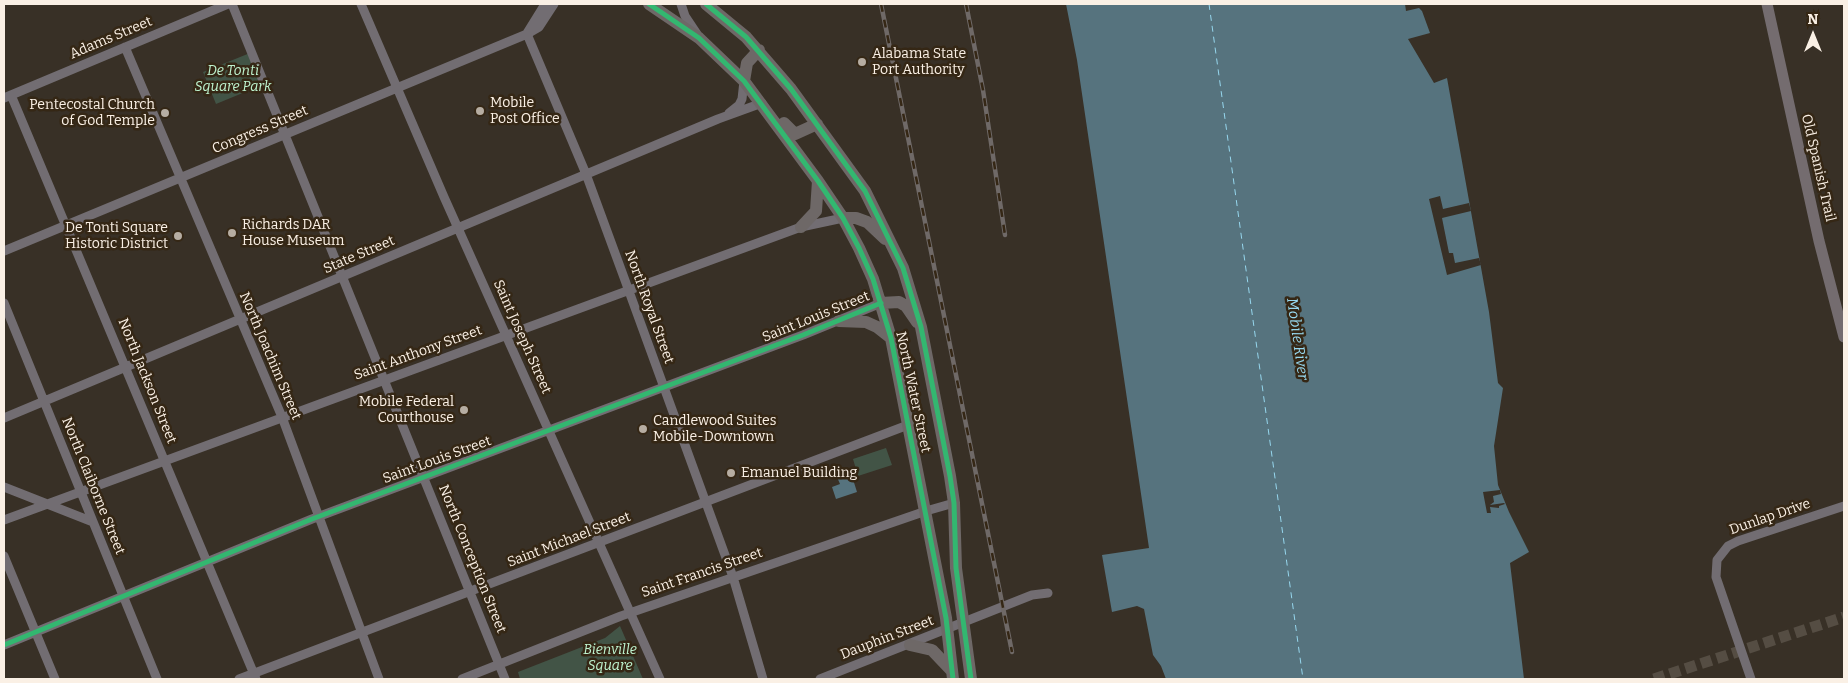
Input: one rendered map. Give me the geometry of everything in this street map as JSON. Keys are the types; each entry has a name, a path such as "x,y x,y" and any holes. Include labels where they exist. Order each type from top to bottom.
{"highway":[{"name":"North Water Street","path":"648,4 699,38 744,81 762,103 818,182 843,218 860,248 881,303 891,338 948,629 953,675"},
{"name":"North Water Street","path":"706,4 759,50 791,88 865,191 903,268 921,327 954,503 956,568 971,679"},
{"path":"744,81 746,66 759,50"},
{"path":"762,103 776,111 793,134 800,134 817,124"},
{"path":"801,227 816,211 818,182"},
{"path":"843,218 856,218 867,222 878,231 897,255"},
{"path":"881,303 896,295 900,290 903,268"},
{"path":"881,303 898,302 906,306 921,327"},
{"path":"839,321 866,322 877,327 891,338"},
{"path":"910,645 932,650 953,675"}],"main road":[{"name":"Old Spanish Trail","path":"1766,4 1819,241 1844,337"}],"street":[{"name":"Adams Street","path":"8,96 230,4"},
{"name":"North Conception Street","path":"230,4 386,379 505,679"},
{"name":"Saint Joseph Street","path":"361,4 548,431 660,679"},
{"path":"527,34 545,4"},
{"name":"Congress Street","path":"4,251 527,34 539,27 554,4"},
{"path":"681,4 685,16 699,38"},
{"name":"North Royal Street","path":"527,34 586,174 733,577 763,679"},
{"name":"North Joachim Street","path":"125,47 282,417 379,679"},
{"name":"State Street","path":"724,116 739,105 744,81"},
{"name":"North Jackson Street","path":"8,96 67,225 255,676"},
{"name":"State Street","path":"4,418 724,116 762,103"},
{"name":"Saint Anthony Street","path":"4,520 801,227 843,218"},
{"name":"North Claiborne Street","path":"4,303 157,679"},
{"name":"Saint Louis Street","path":"4,645 318,516 663,388 839,321 848,315 881,303"},
{"name":"Saint Michael Street","path":"240,679 255,676 470,591 908,425"},
{"path":"4,487 93,522"},
{"name":"Saint Francis Street","path":"462,679 631,613 926,510 954,503"},
{"name":"Dunlap Drive","path":"1751,679 1716,577 1717,560 1728,546 1738,541 1844,506"},
{"path":"4,556 55,679"},
{"name":"Dauphin Street","path":"820,679 1032,596 1048,593"}],"green space":[{"name":"De Tonti Square Park","path":"250,53 262,85 216,104 203,72"},
{"path":"886,448 892,465 858,476 853,459"},
{"name":"Bienville Square","path":"620,626 643,679 520,679 518,672 605,638"}],"water":[{"name":"Mobile River","path":"1066,4 1405,4 1406,11 1419,8 1422,11 1430,33 1408,39 1434,83 1447,78 1489,312 1498,383 1503,388 1494,446 1498,485 1529,552 1510,563 1524,679 1166,679 1161,666 1153,655 1144,609 1137,606 1112,612 1102,555 1149,548 1077,60"},
{"path":"851,473 857,492 836,499 832,487 840,484 837,477"}],"pier":[{"path":"1440,196 1443,209 1469,203 1471,211 1442,218 1449,253 1453,253 1455,263 1479,258 1481,265 1447,275 1429,199"},
{"path":"1500,490 1501,494 1493,496 1494,502 1490,505 1505,504 1499,506 1499,508 1490,507 1491,513 1487,513 1483,492"}],"ferry route":[{"path":"1209,4 1303,679"}],"tunnel":[{"path":"1654,679 1844,617"}],"railway":[{"path":"881,4 1012,652"},
{"path":"966,4 983,90 1005,235"}],"cycle path":[{"path":"649,4 699,38 744,81 843,218 873,279 891,338 946,618 953,679"},
{"path":"706,4 746,37 791,89 865,191 903,268 921,327 950,476 954,503 956,568 971,679"},
{"path":"4,645 312,519 803,335 881,303"}],"place":[{"name":"Alabama State Port Authority","path":"862,62"},
{"name":"Mobile Post Office","path":"480,111"},
{"name":"Pentecostal Church of God Temple","path":"165,113"},
{"name":"Richards DAR House Museum","path":"232,233"},
{"name":"De Tonti Square Historic District","path":"178,236"},
{"name":"Mobile Federal Courthouse","path":"464,410"},
{"name":"Candlewood Suites Mobile-Downtown","path":"643,429"},
{"name":"Emanuel Building","path":"731,473"}]}
